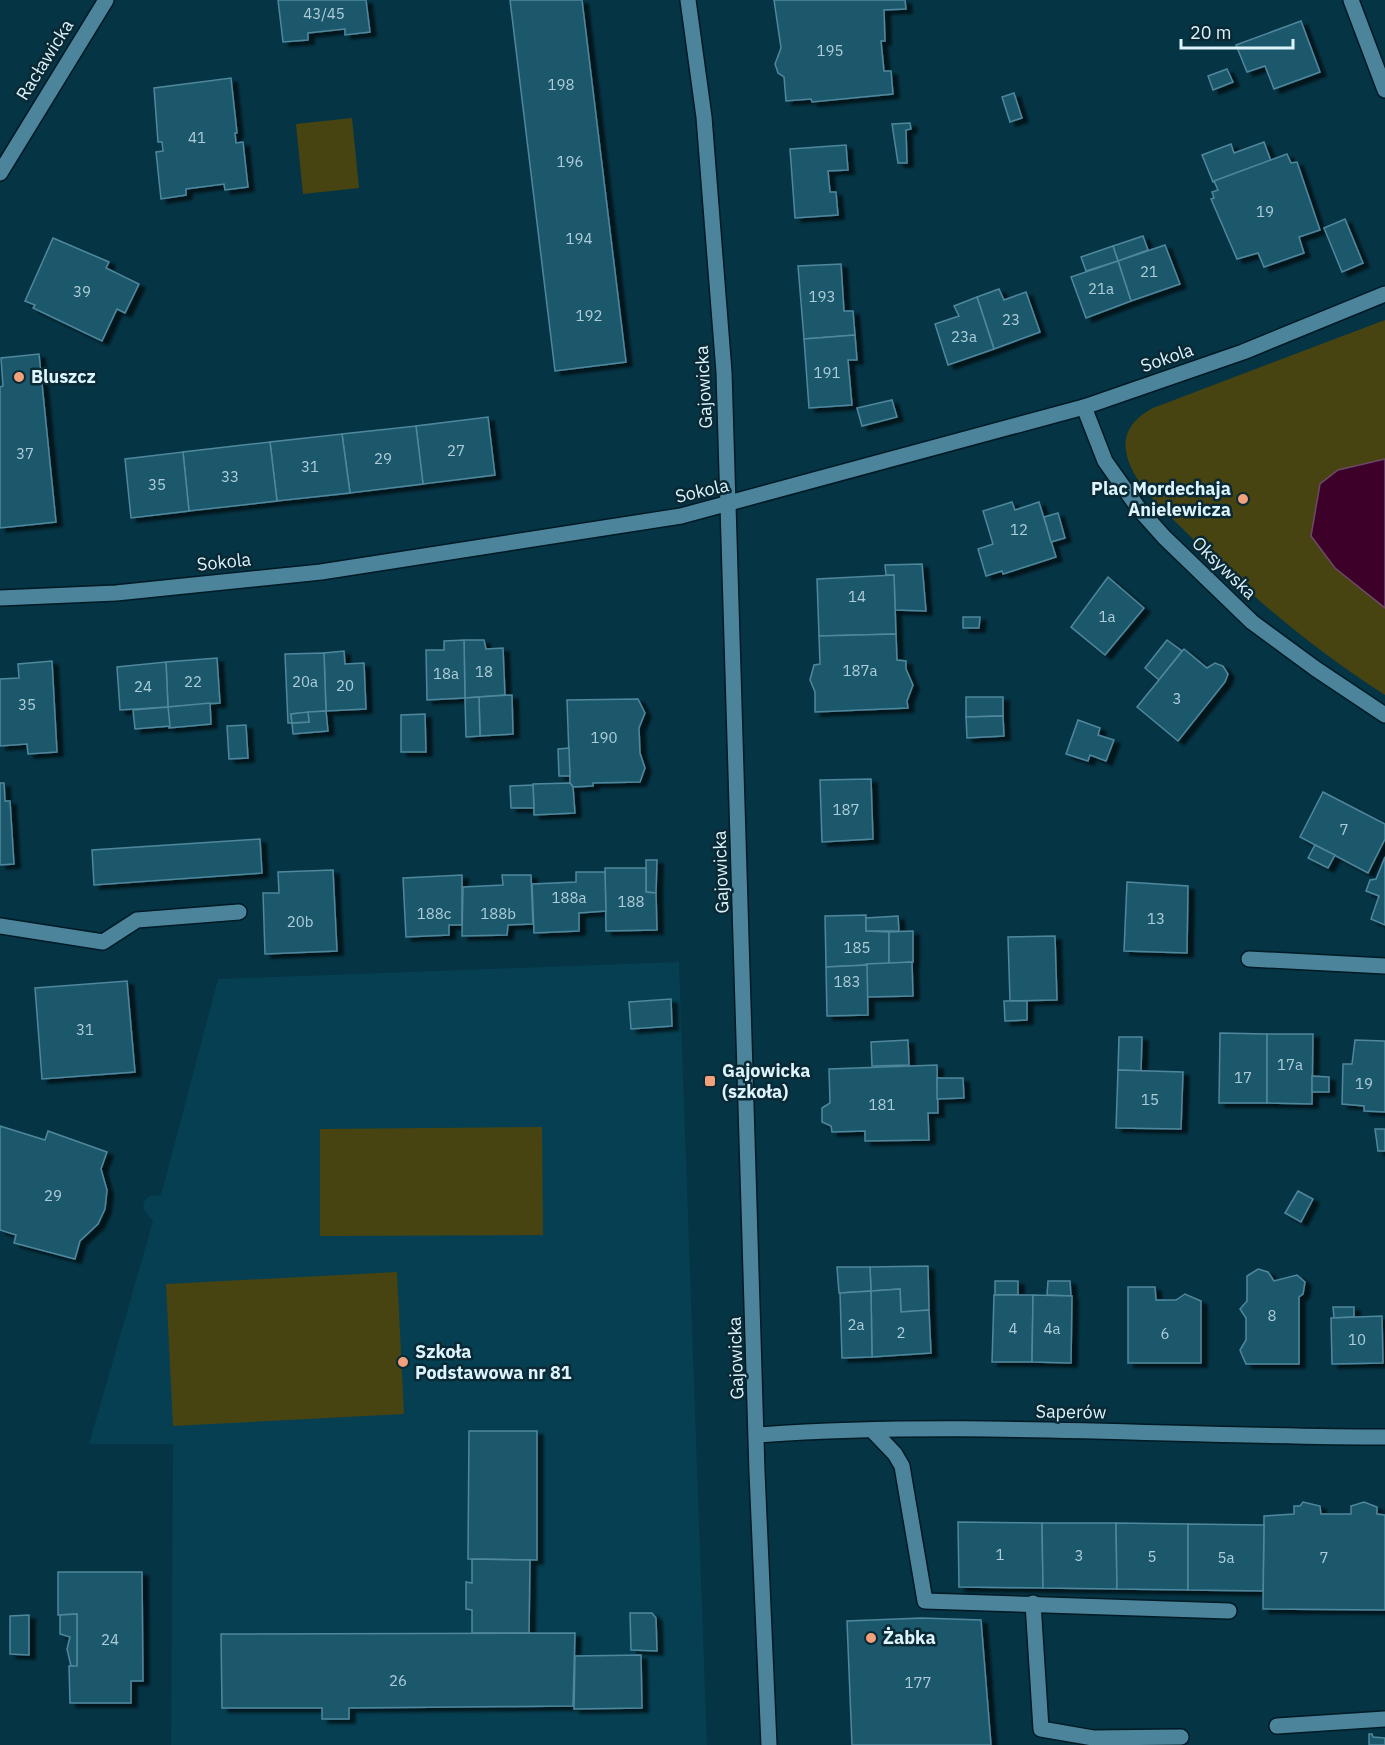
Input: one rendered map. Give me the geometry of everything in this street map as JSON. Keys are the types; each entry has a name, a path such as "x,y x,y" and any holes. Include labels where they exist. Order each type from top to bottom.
{"street":[{"name":"Racławicka","path":"0,172 105,0"},
{"name":"Gajowicka","path":"688,0 704,117 724,372 757,1435 769,1745"},
{"path":"1351,0 1385,90"},
{"name":"Sokola","path":"0,598 116,593 321,572 662,520 728,505 1084,407 1243,352 1385,294"},
{"name":"Oksywska","path":"1084,407 1105,461 1139,509 1164,537 1252,622 1316,669 1385,715"},
{"path":"0,926 103,942 137,920 239,912"},
{"path":"1249,959 1385,966"},
{"name":"Saperów","path":"757,1435 827,1430 1052,1431 1385,1437"},
{"path":"873,1431 895,1454 902,1466 925,1601 1229,1611"},
{"path":"1033,1603 1041,1729 1093,1738 1181,1737"},
{"path":"1277,1726 1385,1719"}],"shaded area":[{"path":"352,118 359,188 303,194 296,124"},
{"path":"1385,320 1385,695 1332,659 1258,599 1211,557 1142,486 1129,463 1126,443 1132,425 1153,408"},
{"path":"1385,459 1385,608 1335,568 1311,536 1320,484 1338,470"},
{"name":"Szkoła Podstawowa nr 81","path":"679,962 707,1745 171,1745 173,1444 89,1444 153,1221 143,1209 144,1202 149,1196 161,1195 218,979"},
{"path":"542,1127 543,1235 320,1236 320,1129"},
{"path":"397,1272 404,1414 173,1426 166,1284"}],"building":[{"path":"278,0 366,0 370,32 345,35 345,29 308,33 308,40 283,42"},
{"path":"510,0 582,0 626,362 555,371"},
{"path":"774,0 905,0 906,9 884,10 885,41 881,41 884,71 891,71 893,94 812,102 811,99 786,101 784,77 778,73 775,64 781,48"},
{"path":"1301,21 1320,72 1274,89 1265,66 1247,72 1236,45"},
{"path":"1227,69 1233,82 1213,90 1208,76"},
{"path":"231,78 236,143 243,142 248,187 225,190 224,184 186,189 186,195 161,199 156,152 163,151 162,142 158,142 154,88"},
{"path":"1014,93 1022,118 1010,122 1002,97"},
{"path":"910,123 911,129 906,130 907,163 898,163 892,124"},
{"path":"1264,142 1271,161 1213,182 1202,155 1231,144 1234,153"},
{"path":"846,145 848,170 828,171 830,192 836,192 838,215 795,218 790,149"},
{"path":"1287,154 1291,163 1297,162 1320,230 1299,237 1304,253 1264,267 1258,253 1237,259 1211,199 1214,198 1212,192 1218,190 1214,181"},
{"path":"1345,219 1363,263 1342,272 1324,228"},
{"path":"1143,236 1148,250 1118,261 1113,246"},
{"path":"53,238 109,262 106,268 139,284 125,313 117,309 102,341 33,308 35,305 25,301"},
{"path":"1165,245 1180,284 1131,301 1118,261"},
{"path":"1113,246 1118,261 1086,271 1081,257"},
{"path":"1118,261 1131,301 1086,318 1071,277"},
{"path":"841,264 844,311 853,311 855,335 804,339 798,266"},
{"path":"999,289 1004,300 1026,292 1040,332 994,349 977,297"},
{"path":"977,297 994,349 948,365 935,324 959,316 954,306"},
{"path":"855,335 857,360 848,360 852,405 809,408 804,339"},
{"path":"39,354 56,522 0,528 0,387 3,386 1,358"},
{"path":"892,400 897,417 862,426 857,408"},
{"path":"488,417 495,475 423,484 416,426"},
{"path":"416,426 423,484 350,493 342,434"},
{"path":"342,434 350,493 277,501 270,442"},
{"path":"270,442 277,501 189,511 183,452"},
{"path":"183,452 189,511 131,518 125,459"},
{"path":"1012,502 1015,510 1039,502 1056,557 1003,574 1002,571 986,576 978,549 993,544 983,511"},
{"path":"1058,513 1065,538 1051,542 1044,517"},
{"path":"922,564 926,611 895,610 894,575 886,575 885,565"},
{"path":"894,575 896,634 819,636 817,579"},
{"path":"1108,577 1144,608 1105,655 1071,627"},
{"path":"963,617 980,617 979,628 963,628"},
{"path":"896,634 897,660 906,661 906,669 913,685 907,701 908,708 815,712 815,692 810,680 814,665 820,664 819,636"},
{"path":"464,640 484,640 486,649 503,648 505,695 465,698"},
{"path":"464,640 465,698 427,700 426,650 444,650 444,641"},
{"path":"1167,640 1182,651 1159,680 1145,668"},
{"path":"1184,649 1207,668 1215,663 1223,666 1228,674 1225,682 1178,741 1137,707"},
{"path":"344,651 345,664 364,663 366,709 326,711 324,653"},
{"path":"324,653 326,711 291,714 292,723 288,723 285,654"},
{"path":"217,658 220,703 168,707 166,662"},
{"path":"52,661 57,752 28,754 27,744 0,746 0,679 19,678 18,664"},
{"path":"166,662 168,707 120,710 117,667"},
{"path":"512,695 513,734 480,736 479,697"},
{"path":"479,697 480,736 466,737 465,698"},
{"path":"966,697 1003,697 1003,716 966,717"},
{"path":"638,699 645,713 639,728 640,753 645,768 640,782 593,783 593,786 573,787 570,783 567,700"},
{"path":"210,703 211,724 169,728 168,707"},
{"path":"168,707 170,726 135,729 133,710"},
{"path":"326,711 328,731 293,734 292,723 309,722 308,712"},
{"path":"308,712 309,722 292,723 291,714"},
{"path":"425,714 426,752 401,752 401,715"},
{"path":"1003,716 1004,736 967,738 966,717"},
{"path":"1078,720 1100,728 1098,735 1114,740 1106,761 1090,755 1088,761 1066,754"},
{"path":"246,725 248,758 229,759 227,726"},
{"path":"569,748 570,776 559,776 558,749"},
{"path":"871,779 873,839 822,842 820,780"},
{"path":"0,783 4,783 5,801 10,801 14,864 0,865"},
{"path":"570,783 573,787 575,813 534,815 533,784"},
{"path":"533,785 534,808 511,808 510,786"},
{"path":"1323,792 1385,824 1385,839 1368,873 1300,837"},
{"path":"260,839 262,873 94,885 92,850"},
{"path":"1315,845 1335,855 1328,868 1308,858"},
{"path":"1385,857 1385,925 1371,919 1379,896 1366,891 1370,880 1376,879"},
{"path":"646,860 657,860 656,893 646,892"},
{"path":"605,868 646,868 646,892 656,893 657,930 606,931"},
{"path":"333,870 337,951 265,954 263,893 279,893 278,872"},
{"path":"576,872 605,872 606,911 579,913 579,931 534,933 532,884 576,882"},
{"path":"462,875 462,925 449,925 449,935 406,937 403,878"},
{"path":"502,875 531,875 533,924 508,925 507,935 462,936 463,887 503,885"},
{"path":"1127,882 1188,886 1187,953 1124,951"},
{"path":"866,915 866,931 889,932 889,964 826,967 825,916"},
{"path":"898,916 899,931 866,931 866,918"},
{"path":"913,931 913,962 889,964 889,932"},
{"path":"1055,936 1057,1000 1010,1001 1008,937"},
{"path":"912,962 913,996 867,997 866,964"},
{"path":"867,965 868,1015 827,1016 826,967"},
{"path":"127,981 135,1072 42,1079 35,988"},
{"path":"671,999 672,1026 631,1029 629,1002"},
{"path":"1004,1001 1027,1001 1027,1020 1005,1021"},
{"path":"1220,1033 1267,1034 1267,1103 1219,1103"},
{"path":"1267,1034 1313,1034 1312,1104 1267,1103"},
{"path":"1119,1037 1142,1037 1141,1071 1118,1070"},
{"path":"908,1040 909,1065 872,1066 871,1042"},
{"path":"1355,1040 1385,1041 1385,1112 1364,1111 1364,1106 1342,1104 1343,1064 1352,1064"},
{"path":"937,1065 938,1113 928,1113 929,1140 865,1141 865,1131 832,1132 831,1126 822,1122 822,1108 830,1103 829,1069"},
{"path":"1118,1070 1183,1072 1181,1129 1116,1128"},
{"path":"1312,1076 1329,1077 1329,1092 1312,1092"},
{"path":"937,1078 963,1078 964,1098 937,1099"},
{"path":"0,1126 45,1140 48,1131 107,1152 101,1169 107,1190 105,1209 98,1224 80,1241 75,1259 14,1243 16,1235 0,1230"},
{"path":"1375,1129 1385,1129 1385,1151 1378,1151"},
{"path":"1298,1191 1313,1199 1301,1222 1285,1213"},
{"path":"928,1266 929,1310 901,1312 900,1289 871,1291 870,1267"},
{"path":"837,1267 870,1267 871,1291 839,1293"},
{"path":"1258,1269 1268,1272 1274,1281 1297,1275 1305,1282 1303,1294 1299,1297 1299,1364 1246,1364 1242,1355 1240,1350 1246,1340 1246,1318 1240,1309 1247,1301 1247,1276"},
{"path":"995,1281 1018,1281 1018,1295 995,1295"},
{"path":"1048,1281 1070,1281 1071,1296 1047,1295"},
{"path":"1128,1287 1155,1287 1156,1300 1176,1300 1185,1294 1201,1301 1201,1363 1128,1363"},
{"path":"900,1289 901,1312 929,1310 931,1353 872,1357 871,1291"},
{"path":"871,1291 872,1357 842,1358 840,1293"},
{"path":"994,1295 1033,1295 1032,1362 992,1362"},
{"path":"1033,1295 1072,1296 1071,1363 1032,1362"},
{"path":"1333,1307 1354,1307 1354,1317 1334,1318"},
{"path":"1382,1316 1383,1363 1332,1364 1331,1318"},
{"path":"469,1431 537,1431 537,1560 468,1559"},
{"path":"1303,1502 1320,1506 1321,1514 1351,1514 1351,1506 1364,1502 1377,1507 1377,1514 1385,1515 1385,1610 1263,1609 1264,1516 1294,1514 1294,1506 1300,1506"},
{"path":"958,1522 1042,1523 1043,1588 959,1587"},
{"path":"1042,1523 1116,1523 1117,1589 1043,1588"},
{"path":"1116,1523 1188,1524 1188,1590 1117,1589"},
{"path":"1188,1524 1264,1525 1263,1591 1188,1590"},
{"path":"472,1559 530,1560 529,1633 472,1633 472,1610 466,1609 466,1582 472,1583"},
{"path":"58,1572 142,1572 143,1681 131,1681 131,1703 70,1703 69,1666 77,1665 77,1614 58,1615"},
{"path":"630,1613 652,1613 656,1618 657,1651 631,1650"},
{"path":"77,1614 77,1666 71,1666 67,1649 70,1637 60,1634 60,1615"},
{"path":"29,1615 29,1655 10,1654 10,1616"},
{"path":"922,1618 981,1620 991,1745 852,1745 847,1621"},
{"path":"575,1633 573,1706 349,1708 349,1719 322,1719 322,1708 222,1708 221,1634"},
{"path":"641,1655 642,1708 574,1709 575,1656"},
{"path":"1369,1734 1373,1737 1385,1738 1385,1745 1369,1745"}],"place":[{"name":"Bluszcz","path":"19,377"},
{"name":"Plac Mordechaja Anielewicza","path":"1243,499"},
{"name":"Gajowicka (szkoła)","path":"710,1081"},
{"name":"Szkoła Podstawowa nr 81","path":"403,1362"},
{"name":"Żabka","path":"871,1638"}]}
